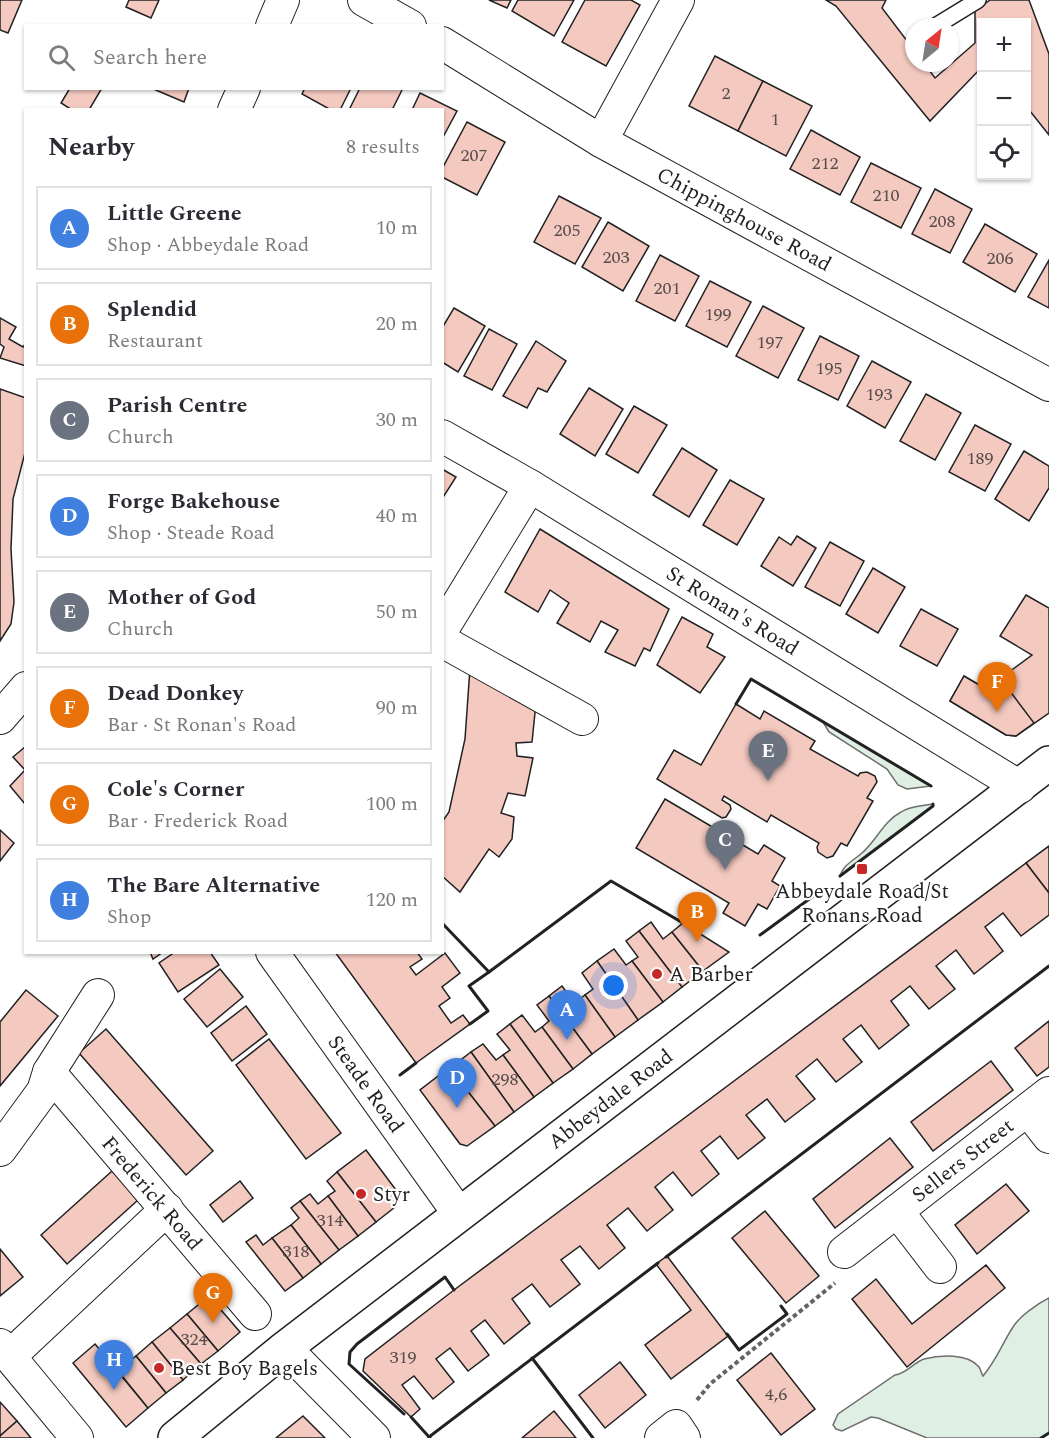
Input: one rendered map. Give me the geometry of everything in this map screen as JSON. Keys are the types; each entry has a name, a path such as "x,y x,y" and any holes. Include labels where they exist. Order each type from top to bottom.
{"main road":[{"name":"Abbeydale Road","path":"176,1438 285,1347 1049,763"}],"street":[{"path":"273,24 283,0"},
{"path":"364,0 406,24"},
{"path":"601,141 678,0"},
{"name":"Chippinghouse Road","path":"444,45 601,141 1049,385"},
{"path":"235,108 243,90"},
{"name":"St Ronan's Road","path":"444,437 530,486 1020,787"},
{"path":"444,627 530,486"},
{"path":"444,642 582,719"},
{"path":"0,718 24,690"},
{"name":"Steade Road","path":"273,954 459,1214"},
{"path":"0,1150 43,1091 49,1072 98,995"},
{"name":"Frederick Road","path":"49,1072 255,1314"},
{"name":"Sellers Street","path":"844,1252 1038,1102 1049,1137"},
{"path":"77,1438 5,1351 167,1209"},
{"name":"Sellers Street","path":"897,1211 940,1267"},
{"path":"285,1347 375,1438"}],"lane":[{"path":"949,18 978,0"}],"path":[{"path":"674,1434 710,1384 839,1279 844,1252"}],"green space":[{"path":"823,722 931,786 907,789 898,785 887,769 829,732"},
{"path":"933,804 840,876 846,866 867,848 895,816 908,808"},
{"path":"1049,1298 1049,1433 1041,1438 927,1438 871,1417 842,1431 833,1425 838,1414 895,1375 924,1359 946,1356 968,1359 979,1367 983,1376 1016,1323"}],"building":[{"path":"0,0 22,0 8,33 0,30"},
{"path":"129,0 159,0 151,18 126,7"},
{"path":"489,0 511,0 507,8"},
{"path":"518,0 574,0 554,36 512,11"},
{"path":"585,0 631,0 640,5 606,66 562,42"},
{"path":"826,0 886,0 882,8 905,38 905,72 931,72 935,78 942,72 959,72 959,57 975,43 975,11 990,0 1029,0 1049,54 1049,135 1031,112 1031,18 977,18 977,72 930,121 836,6"},
{"path":"715,56 763,81 738,131 689,106"},
{"path":"763,81 812,106 786,156 738,131"},
{"path":"69,90 101,90 90,108 69,108 61,103"},
{"path":"156,90 188,90 184,102"},
{"path":"304,90 350,90 341,108 327,108 302,94"},
{"path":"359,90 402,90 393,108 350,108"},
{"path":"420,93 457,111 444,135 444,108 413,108"},
{"path":"467,122 505,142 477,195 444,178 444,165"},
{"path":"811,130 860,157 840,195 790,169"},
{"path":"871,163 921,188 901,228 851,202"},
{"path":"935,189 972,209 950,253 912,234"},
{"path":"559,196 601,218 575,264 534,242"},
{"path":"608,222 649,246 623,291 582,267"},
{"path":"985,224 1037,254 1015,292 963,262"},
{"path":"660,255 699,276 675,321 636,301"},
{"path":"1049,260 1049,308 1028,297"},
{"path":"710,281 751,302 727,347 686,326"},
{"path":"763,306 804,328 778,378 736,356"},
{"path":"454,308 485,326 458,372 444,363 444,325"},
{"path":"0,318 16,327 9,339 24,346 24,365 0,358 4,347 0,344"},
{"path":"489,329 517,344 492,390 464,376"},
{"path":"820,336 859,356 838,400 798,380"},
{"path":"536,341 566,361 547,392 538,388 527,408 503,396"},
{"path":"872,361 911,382 885,428 847,406"},
{"path":"589,388 623,409 595,456 560,434"},
{"path":"0,389 24,397 24,457 13,499 11,549 14,602 11,624 0,641"},
{"path":"926,394 961,413 935,460 900,441"},
{"path":"634,406 667,425 638,473 606,454"},
{"path":"975,425 1011,444 985,491 949,472"},
{"path":"682,448 717,470 689,517 653,495"},
{"path":"1024,451 1049,466 1049,488 1029,521 995,499"},
{"path":"444,470 456,477 444,496"},
{"path":"730,480 764,499 737,545 703,525"},
{"path":"540,529 669,609 650,651 644,648 635,666 605,652 618,630 601,621 590,642 557,623 569,603 550,590 538,612 505,592"},
{"path":"797,536 816,548 793,586 761,566 779,537 791,545"},
{"path":"830,542 864,561 840,606 805,587"},
{"path":"873,568 905,587 878,633 846,614"},
{"path":"1026,595 1049,608 1049,713 1016,736 1006,735 950,701 964,676 986,689 1032,655 1000,636"},
{"path":"921,609 958,629 937,666 900,646"},
{"path":"682,617 713,634 707,647 725,657 700,693 657,665"},
{"path":"470,668 536,703 532,742 516,743 517,756 533,758 525,796 508,793 501,813 514,817 512,839 499,857 489,849 460,892 444,878 444,819 449,812 465,739"},
{"path":"964,676 986,689 1000,678 1034,723 1016,736 1006,735 950,701"},
{"path":"736,704 760,719 764,711 815,741 810,749 858,776 860,773 867,772 875,776 877,782 867,798 873,801 847,846 841,843 833,856 827,858 818,852 819,843 771,815 767,822 724,796 722,800 730,805 731,809 726,817 722,818 657,779 674,750 701,765"},
{"path":"24,748 24,769 13,757"},
{"path":"24,771 24,803 10,786"},
{"path":"665,799 758,854 764,845 785,858 772,881 780,886 767,909 758,904 745,926 723,913 729,903 636,848"},
{"path":"0,830 14,843 0,861"},
{"path":"1049,846 1049,893 1026,863"},
{"path":"1026,863 1049,893 1049,915 1021,936 1003,913 985,927 1003,951 974,974 956,950 936,966 955,989 929,1009 910,986 891,1001 909,1025 879,1049 861,1025 843,1039 862,1062 836,1082 817,1059 796,1076 815,1099 785,1122 767,1099 746,1115 765,1138 738,1159 720,1136 701,1151 719,1174 692,1196 673,1172 655,1187 673,1210 647,1231 628,1208 607,1225 625,1248 599,1269 580,1246 561,1260 580,1284 550,1307 532,1284 512,1299 530,1323 504,1344 485,1320 471,1331 489,1355 468,1371 450,1348 436,1359 454,1382 433,1399 414,1376 402,1385 420,1409 411,1417 363,1371 365,1359 454,1290"},
{"path":"651,922 663,939 672,932 703,971 682,987 639,931"},
{"path":"683,923 729,952 703,971 672,932"},
{"name":"A Barber","path":"639,931 682,987 663,1002 632,961 638,957 626,941"},
{"path":"614,949 626,965 632,961 663,1002 638,1020 597,961"},
{"path":"445,953 460,973 442,987 450,998 439,1006 451,1023 463,1015 470,1024 416,1063 336,954 418,954 422,959 410,967 416,975"},
{"path":"151,954 160,954 153,959"},
{"path":"172,954 211,954 219,965 178,992 159,963"},
{"path":"597,961 638,1020 615,1037 585,995 593,989 582,973"},
{"path":"220,969 243,997 207,1027 184,999"},
{"path":"562,986 574,1003 585,995 615,1037 592,1054 549,996"},
{"path":"26,990 58,1016 0,1086 0,1022"},
{"path":"549,996 592,1054 573,1069 542,1027 549,1021 537,1005"},
{"path":"246,1006 267,1034 232,1061 211,1033"},
{"path":"522,1015 535,1032 542,1027 573,1069 553,1083 510,1024"},
{"path":"1049,1021 1049,1067 1037,1076 1015,1048"},
{"path":"510,1024 553,1083 534,1097 503,1055 510,1050 497,1034"},
{"path":"106,1029 213,1151 186,1175 79,1053"},
{"path":"269,1039 341,1133 306,1159 236,1065"},
{"path":"483,1044 496,1060 503,1055 534,1097 514,1112 471,1052"},
{"path":"471,1052 514,1112 495,1126 462,1084 470,1079 458,1062"},
{"path":"991,1061 1013,1090 933,1151 911,1122"},
{"path":"442,1073 455,1090 462,1084 495,1126 467,1146 460,1144 420,1090"},
{"path":"890,1138 913,1167 835,1228 813,1199"},
{"path":"366,1150 399,1194 395,1207 376,1222 337,1172"},
{"path":"112,1171 138,1200 67,1264 41,1235"},
{"path":"337,1172 376,1222 358,1236 328,1196 335,1191 327,1181"},
{"path":"240,1181 253,1198 223,1222 210,1205"},
{"path":"1006,1184 1029,1211 977,1254 955,1225"},
{"path":"310,1194 318,1204 328,1196 358,1236 339,1250 300,1201"},
{"path":"300,1201 339,1250 321,1264 291,1225 299,1218 291,1208"},
{"path":"765,1211 819,1276 786,1303 732,1238"},
{"path":"291,1225 321,1264 303,1278 272,1238"},
{"path":"256,1235 263,1245 272,1238 303,1278 285,1291 246,1242"},
{"path":"0,1249 23,1277 0,1296"},
{"path":"667,1256 728,1336 671,1379 645,1345 691,1310 656,1264"},
{"path":"986,1265 1005,1288 907,1367 852,1299 876,1279 912,1324"},
{"path":"209,1296 240,1332 218,1351 187,1314"},
{"path":"187,1314 218,1351 201,1364 170,1328"},
{"path":"170,1328 201,1364 183,1380 152,1342"},
{"name":"Best Boy Bagels","path":"152,1342 183,1380 166,1393 136,1356"},
{"path":"95,1344 148,1408 126,1427 73,1363"},
{"path":"771,1353 815,1409 781,1435 737,1380"},
{"path":"136,1356 166,1393 148,1408 118,1371"},
{"path":"620,1362 646,1395 605,1428 579,1395"},
{"path":"0,1402 17,1421 0,1436"},
{"path":"554,1411 576,1438 522,1438"},
{"path":"303,1416 325,1438 276,1438"},
{"path":"17,1421 31,1438 0,1438 0,1436"}],"wall":[{"path":"736,704 751,679 931,786"},
{"path":"840,876 933,804"},
{"path":"489,972 611,881 683,923"},
{"path":"760,935 823,889"},
{"path":"444,925 489,972 469,986 488,1011 470,1024"},
{"path":"666,1257 1049,966"},
{"path":"400,1075 416,1063"},
{"path":"429,1437 658,1263"},
{"path":"404,1414 349,1364 350,1352 357,1344 445,1277 454,1290"},
{"path":"727,1334 739,1350 787,1314 781,1306"},
{"path":"532,1358 593,1438"},
{"path":"411,1417 430,1438"},
{"path":"1041,1438 1049,1433"}],"place":[{"name":"Dead Donkey","path":"997,712"},
{"name":"Mother of God","path":"768,781"},
{"name":"Abbeydale Road/St Ronans Road","path":"862,869"},
{"name":"Parish Centre","path":"725,870"},
{"name":"Splendid","path":"697,942"},
{"name":"A Barber","path":"657,974"},
{"name":"Little Greene","path":"567,1040"},
{"name":"Forge Bakehouse","path":"457,1108"},
{"name":"Styr","path":"361,1194"},
{"name":"Cole's Corner","path":"213,1323"},
{"name":"Best Boy Bagels","path":"159,1368"},
{"name":"The Bare Alternative","path":"114,1390"}]}
